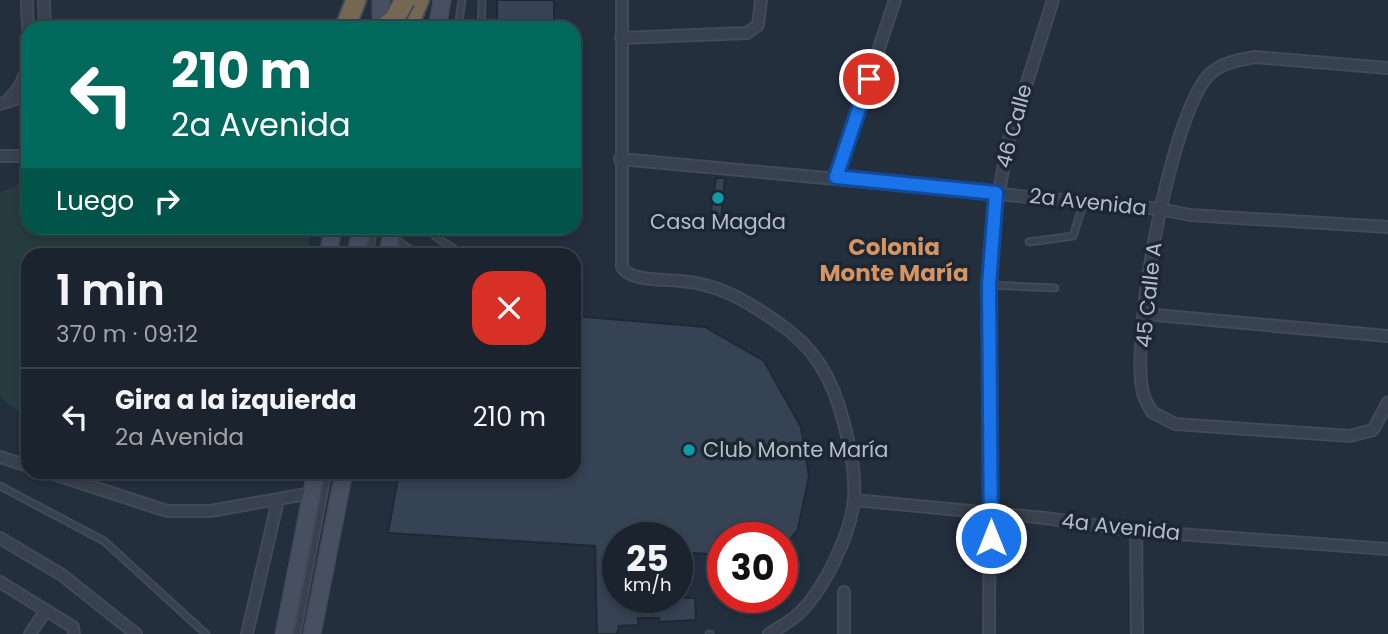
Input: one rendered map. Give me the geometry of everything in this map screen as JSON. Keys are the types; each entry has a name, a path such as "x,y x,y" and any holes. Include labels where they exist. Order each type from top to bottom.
{"highway":[{"path":"348,21 356,0"},
{"path":"392,21 405,0"},
{"path":"410,21 419,0"}],"main road":[{"path":"381,0 382,21"},
{"path":"438,21 442,0"},
{"path":"284,634 315,479"},
{"path":"312,634 343,479"}],"street":[{"path":"27,0 27,21"},
{"path":"44,0 45,21"},
{"path":"622,0 622,267 631,276 709,285 740,298 794,334 816,355 835,390 851,452 854,500 845,534 827,577 797,615 769,634"},
{"path":"621,38 747,33 758,25 761,0"},
{"path":"836,177 895,0"},
{"name":"46 Calle","path":"989,634 989,285 996,193 1007,146 1053,0"},
{"name":"45 Calle A","path":"1388,68 1255,57 1221,65 1209,74 1192,99 1160,209 1143,314 1141,386 1152,412 1175,424 1350,436 1367,434 1377,424 1388,402"},
{"path":"5,98 21,87"},
{"path":"0,156 21,156"},
{"name":"2a Avenida","path":"620,159 836,177 1160,209 1190,215 1388,227"},
{"path":"1143,314 1388,336"},
{"path":"0,457 21,464"},
{"path":"69,479 167,510 200,512 312,493"},
{"path":"247,634 278,500"},
{"name":"4a Avenida","path":"854,500 1136,531 1388,549"},
{"path":"1136,531 1137,634"},
{"path":"0,538 62,575 136,634"},
{"path":"1,585 73,627 74,634"},
{"path":"844,592 844,634"},
{"path":"30,634 46,610"}],"lane":[{"path":"388,0 390,21"},
{"path":"459,21 462,0"},
{"path":"481,21 482,0"},
{"path":"1029,243 1073,236 1084,202"},
{"path":"396,235 408,248"},
{"path":"434,235 453,248"},
{"path":"989,285 1055,288"},
{"path":"297,634 327,479"},
{"path":"0,486 104,541 206,634"}],"green space":[{"path":"21,182 21,235 311,235 308,248 21,248 21,412 0,397 0,193"}],"building":[{"path":"497,0 554,0 554,21 497,21"},
{"name":"Casa Magda","path":"716,178 725,178 721,220 710,218"},
{"name":"Club Monte María","path":"581,317 705,327 764,361 801,427 809,476 798,529 798,522 707,522 707,554 693,553 693,522 602,522 602,613 693,613 695,598 696,620 659,622 659,618 638,618 638,625 619,626 617,634 597,634 595,546 388,533 398,479 581,479"}],"place":[{"name":"Casa Magda","path":"718,198"},
{"name":"Club Monte María","path":"689,450"}],"district":[{"name":"Colonia Monte María","path":"894,260"}],"route":[{"path":"869,79 836,177 996,193 989,285 991,538"}]}
